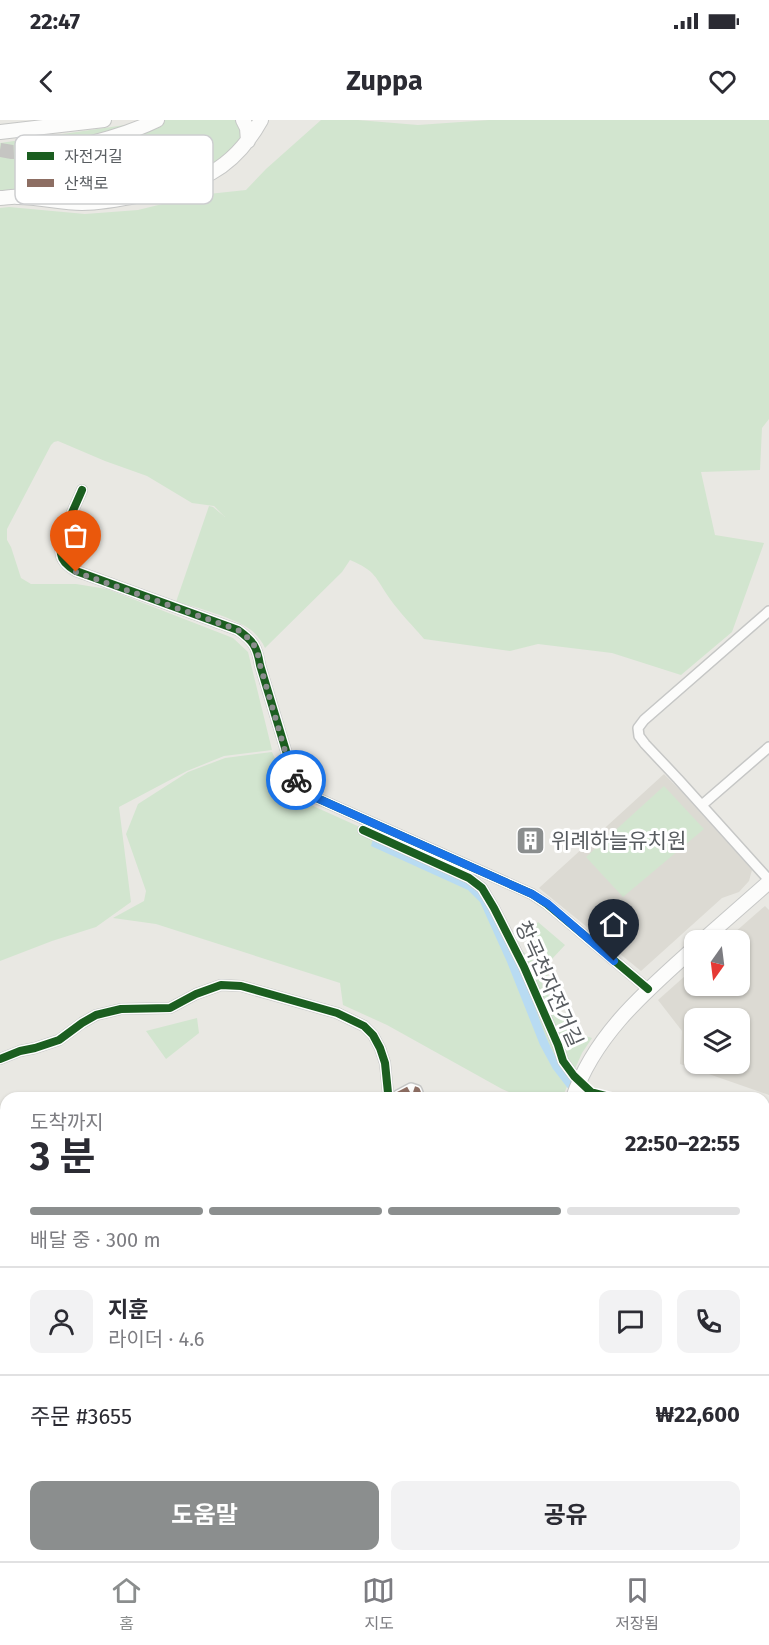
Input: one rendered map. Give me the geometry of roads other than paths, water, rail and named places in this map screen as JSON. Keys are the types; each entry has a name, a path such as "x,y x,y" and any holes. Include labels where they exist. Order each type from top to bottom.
{"main road":[{"path":"0,132 104,120"},
{"path":"120,135 157,120"},
{"path":"243,120 247,128 248,141"},
{"path":"248,141 261,120"},
{"path":"213,172 228,163 264,124 271,120"},
{"path":"0,198 15,196"},
{"path":"714,930 769,881"},
{"path":"576,1092 591,1057 614,1026 648,990 684,957"}],"street":[{"path":"82,490 62,541 61,555 67,566 76,572 238,630 250,639 257,650 293,774 300,786 310,795 532,894 548,904 648,990"},
{"path":"769,611 644,720 639,728 639,736 645,744 769,881"},
{"path":"702,805 769,747"},
{"name":"창곡천자전거길","path":"363,830 469,878 482,888 524,967 563,1060 574,1076"},
{"path":"0,1059 59,1040 96,1015 127,1009 170,1008 208,989 221,985 233,985 337,1014 364,1026 373,1035 380,1048 392,1092"},
{"path":"399,1092 411,1088 418,1092"}],"water":[{"path":"373,839 474,886 482,895 521,968 548,1042 569,1076 589,1092 570,1091 553,1069 540,1045 480,902 468,890 371,846"}],"tunnel":[{"path":"0,150 15,152"}],"place":[{"name":"위례하늘유치원","path":"530,841"}]}
